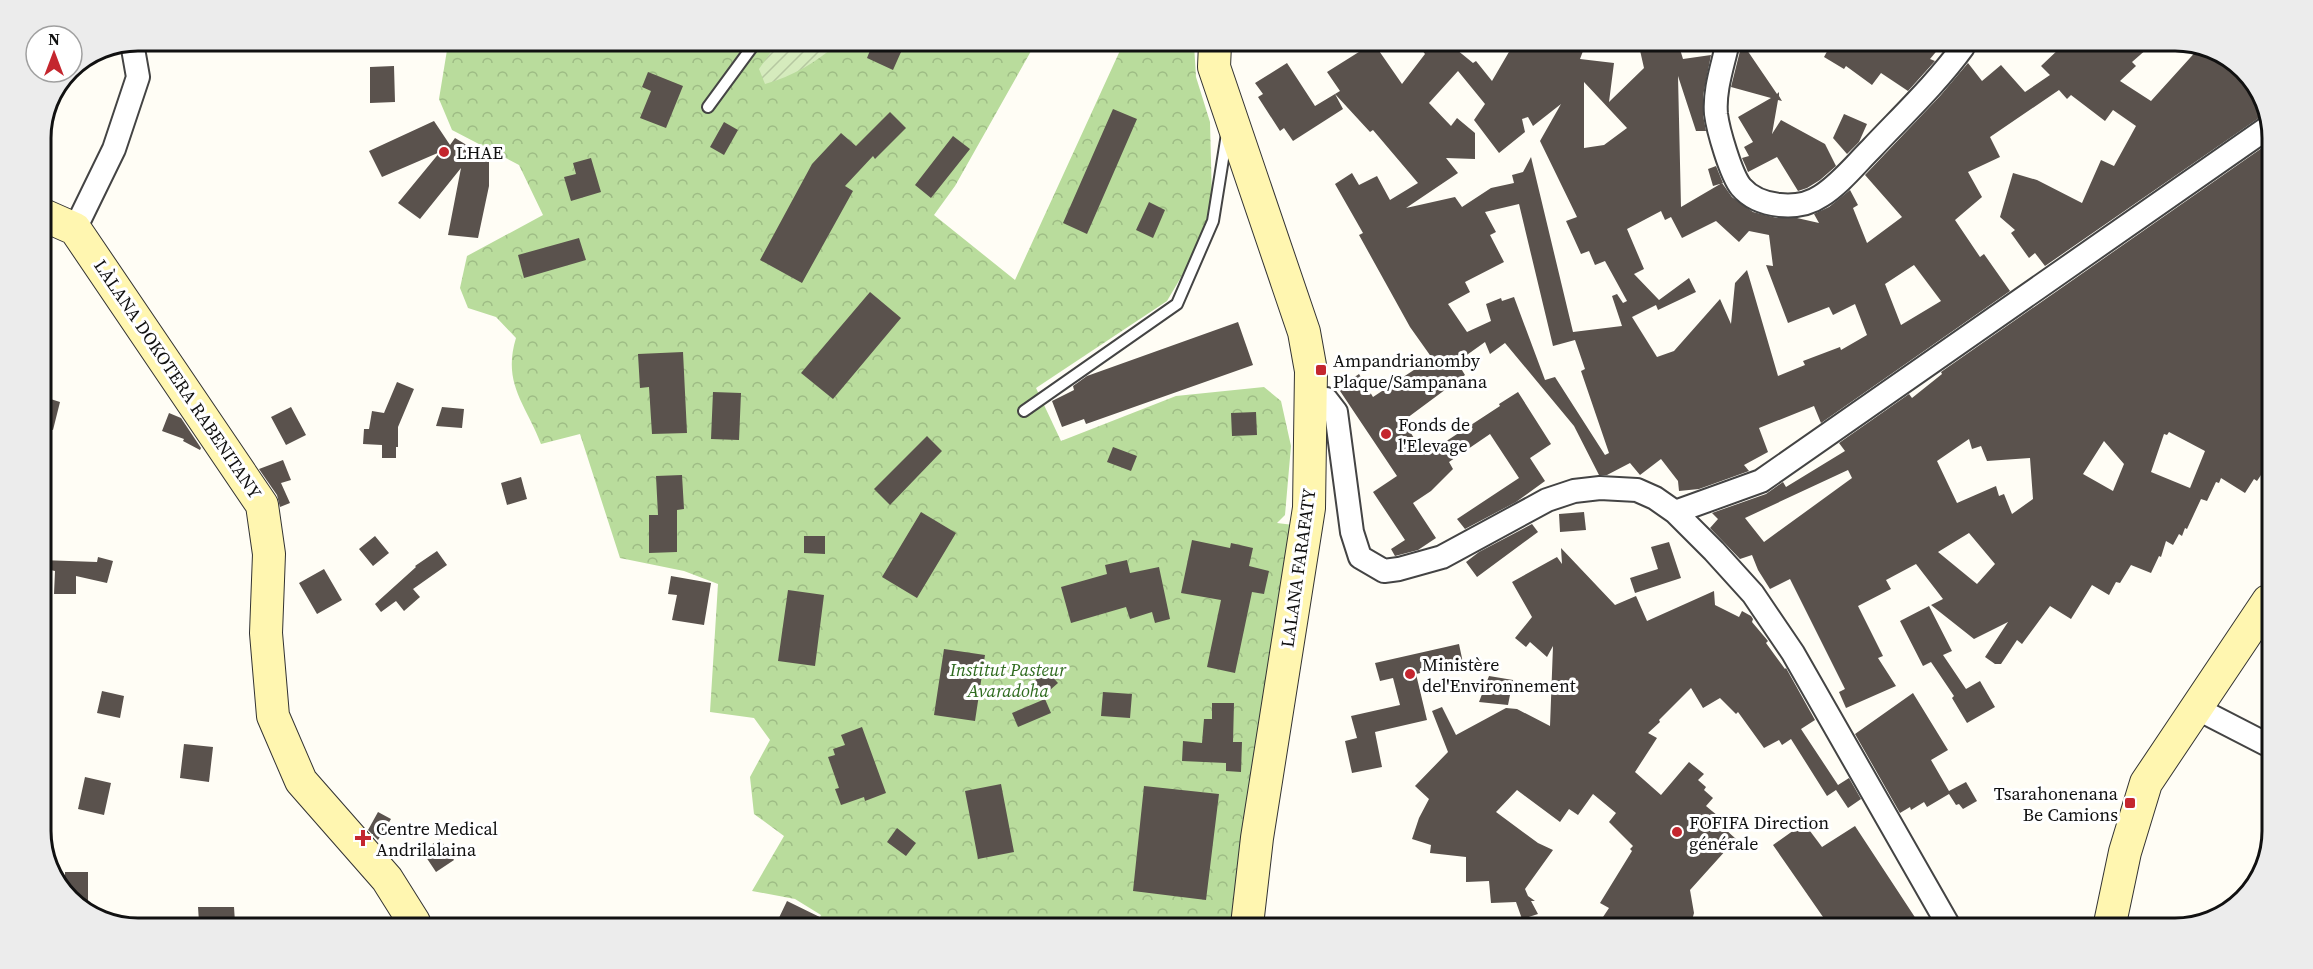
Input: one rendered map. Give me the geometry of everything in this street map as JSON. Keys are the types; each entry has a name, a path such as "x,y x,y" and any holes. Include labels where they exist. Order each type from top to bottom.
{"street":[{"name":"LALANA FARAFATY","path":"1215,51 1214,67 1304,332 1311,371 1309,508 1257,838 1248,918"},
{"path":"1727,51 1716,95 1716,114 1734,177 1742,189 1768,202 1783,206 1801,205 1821,196 1844,176 1907,111 1960,51"},
{"path":"51,218 75,229 114,149 138,77 134,52"},
{"path":"1676,512 1761,481 2262,132"},
{"name":"LÀLANA DOKOTERA RABENITANY","path":"75,229 262,505 269,554 266,633 273,716 301,781 387,879 411,918"},
{"path":"1311,399 1326,399 1336,412 1352,532 1360,557 1384,571 1442,557 1547,500 1574,491 1599,488 1637,490 1655,498 1676,512 1753,594 1773,623 1944,918"},
{"path":"2117,918 2125,852 2146,783 2262,610"},
{"path":"2196,708 2262,742"}],"lane":[{"path":"708,107 749,51"},
{"path":"1024,411 1177,304 1213,221 1230,117"}],"green space":[{"name":"Institut Pasteur Avaradoha","path":"447,51 1031,51 955,186 934,215 1015,280 1120,51 1194,51 1196,77 1210,122 1212,200 1209,222 1167,301 1036,388 1061,441 1176,396 1264,387 1281,401 1291,446 1285,515 1277,523 1302,526 1242,918 820,918 821,915 795,899 752,891 784,836 754,814 750,777 770,740 754,718 710,712 718,584 684,571 620,558 580,434 541,444 514,381 512,354 516,338 496,317 468,308 460,288 467,256 543,215 519,165 452,130 439,99"},
{"path":"771,51 828,51 804,68 765,84 759,69"}],"building":[{"path":"870,51 901,51 893,70 867,58"},
{"path":"1360,51 1379,51 1402,84 1425,54 1423,51 1458,51 1473,63 1476,61 1492,81 1510,51 1583,51 1580,59 1614,63 1609,102 1644,68 1640,51 1681,51 1683,59 1711,55 1703,96 1706,131 1696,131 1678,76 1681,207 1722,183 1732,197 1753,212 1777,218 1797,218 1819,223 1814,214 1829,207 1850,190 1858,205 1853,208 1867,243 1902,217 1865,175 1968,63 1982,81 2001,65 2025,92 2050,75 2041,66 2057,51 2145,51 2132,62 2136,66 2120,81 2151,101 2194,54 2219,63 2232,73 2253,99 2259,118 2045,266 2035,253 2029,258 2011,233 2015,230 2000,217 2013,173 2037,180 2082,203 2101,160 2114,166 2136,126 2113,110 2105,121 2071,95 2067,99 2059,90 1990,137 2000,157 1968,172 1982,197 1955,220 1980,257 1984,254 2010,291 1821,423 1814,406 1759,428 1768,452 1744,465 1749,471 1699,489 1679,491 1678,481 1661,459 1640,475 1630,463 1607,475 1599,475 1574,426 1505,343 1490,354 1485,342 1457,362 1465,375 1403,421 1425,455 1518,392 1551,444 1530,458 1545,481 1516,502 1465,529 1457,519 1519,478 1490,434 1449,462 1453,469 1431,491 1413,503 1436,538 1418,550 1395,556 1391,549 1405,540 1373,492 1397,476 1338,388 1359,374 1373,397 1432,358 1410,327 1359,235 1363,233 1335,184 1352,173 1359,185 1377,176 1390,200 1418,183 1373,130 1370,132 1335,94 1340,91 1327,72","holes":["1458,71 1485,104 1474,120 1499,153 1525,132 1522,119 1528,117 1533,126 1561,104 1540,141 1577,217 1566,221 1581,254 1589,251 1595,265 1605,261 1627,301 1623,303 1617,294 1612,296 1622,326 1573,332 1531,157 1523,172 1512,175 1514,183 1491,188 1462,207 1455,197 1406,208 1458,173 1446,158 1475,159 1475,133 1457,118 1451,126 1429,103","1584,82 1627,128 1604,145 1584,148","1519,204 1553,346 1575,340 1585,369 1581,371 1609,453 1605,455 1555,377 1545,380 1514,297 1502,301 1501,298 1486,304 1491,321 1467,332 1448,304 1470,292 1465,282 1504,262 1490,235 1496,232 1485,212","1661,211 1665,220 1671,217 1682,238 1716,221 1739,242 1749,231 1769,235 1773,266 1766,265 1788,323 1829,307 1833,315 1855,304 1867,335 1841,350 1840,347 1803,361 1805,365 1778,376 1747,270 1735,283 1731,324 1720,299 1674,351 1657,357 1632,317 1656,305 1658,310 1696,292 1689,278 1659,300 1634,274 1644,269 1627,229","1914,265 1941,301 1901,325 1885,284"]},
{"path":"1740,51 1748,51 1777,94 1779,92 1782,101 1778,100 1772,134 1781,120 1825,144 1836,166 1820,180 1798,191 1777,157 1748,172 1742,158 1749,156 1744,147 1753,142 1738,117 1771,98 1731,87"},
{"path":"1827,51 1937,51 1930,59 1935,61 1908,91 1881,73 1872,85 1846,66 1844,69 1824,57"},
{"path":"1287,63 1315,106 1335,94 1343,109 1293,141 1284,128 1280,131 1258,97 1263,94 1255,83"},
{"path":"394,66 395,102 370,103 370,67"},
{"path":"648,72 683,86 666,128 640,118 651,91 642,87"},
{"path":"1113,109 1137,119 1087,234 1063,223"},
{"path":"890,112 906,128 875,159 873,156 845,186 853,191 802,283 760,260 812,164 841,133 856,146"},
{"path":"1844,114 1867,124 1859,142 1847,154 1833,138"},
{"path":"434,121 450,145 455,138 470,147 466,156 489,159 489,186 478,238 448,235 461,168 420,219 398,203 440,152 382,177 369,151"},
{"path":"724,122 738,130 724,155 710,147"},
{"path":"953,136 970,149 931,198 915,185"},
{"path":"2262,148 2262,474 2257,481 2254,479 2245,493 2221,478 2219,483 2216,482 2207,501 2201,499 2182,536 2179,534 2173,545 2166,541 2161,557 2159,556 2151,573 2131,565 2120,583 2116,582 2109,595 2092,585 2071,619 2050,606 2022,644 2017,640 2001,664 1995,664 1985,657 2008,622 1974,639 1931,605 1943,599 1916,564 1886,580 1891,589 1858,606 1883,656 1878,658 1896,686 1846,708 1839,692 1845,689 1790,579 1770,589 1752,555 1740,559 1710,528 1718,519 1712,513 1766,494 1783,482 1786,487 1845,451 1839,443 1909,394 1912,398 1942,374 1941,372","holes":["2169,432 2205,451 2190,488 2151,472 2164,434 2167,435","1969,439 1972,449 1981,446 1987,461 2030,458 2033,499 2012,514 2004,494 1999,496 1996,486 1957,503 1937,461","2104,441 2124,464 2113,491 2083,474","1848,470 1852,478 1764,542 1745,518","1969,533 1995,564 1977,584 1938,552"]},
{"path":"591,158 601,192 571,201 564,177 576,174 573,163"},
{"path":"1716,166 1723,183 1713,186 1708,169"},
{"path":"1149,202 1165,210 1153,238 1136,230"},
{"path":"579,238 586,260 524,278 518,255"},
{"path":"870,292 901,318 833,399 801,373"},
{"path":"1238,322 1253,365 1086,424 1084,419 1062,427 1052,401 1074,390 1073,386 1087,376"},
{"path":"683,352 687,433 652,434 649,387 640,388 638,354"},
{"path":"397,382 414,389 398,427 396,458 382,458 382,445 363,444 364,429 369,429 372,411 384,413"},
{"path":"713,392 741,393 739,440 711,439"},
{"path":"51,399 60,402 53,430 51,430"},
{"path":"291,407 306,435 286,445 271,417"},
{"path":"442,407 464,409 462,428 436,426"},
{"path":"1256,412 1257,435 1232,436 1231,413"},
{"path":"169,413 181,418 201,448 200,450 183,441 184,439 162,431"},
{"path":"927,436 942,451 890,505 874,489"},
{"path":"1113,447 1137,456 1131,471 1107,462"},
{"path":"283,460 291,480 281,483 290,503 280,507 277,495 259,469"},
{"path":"682,475 684,509 677,510 677,552 649,553 649,515 658,515 656,476"},
{"path":"521,477 527,499 507,505 501,483"},
{"path":"921,512 956,533 917,598 882,577"},
{"path":"1584,512 1586,530 1560,532 1559,514"},
{"path":"1532,524 1538,532 1477,577 1466,562 1479,552"},
{"path":"375,536 389,553 373,566 359,549"},
{"path":"804,536 825,536 825,554 804,553"},
{"path":"1192,540 1230,548 1231,543 1253,548 1249,566 1269,571 1264,594 1252,592 1235,673 1207,667 1221,600 1181,593"},
{"path":"1669,542 1681,578 1635,593 1630,578 1658,569 1651,547"},
{"path":"1561,548 1615,605 1636,596 1647,621 1714,591 1715,605 1739,617 1742,611 1751,616 1752,622 1768,641 1766,643 1786,668 1815,720 1801,729 1838,785 1849,778 1861,799 1848,808 1836,790 1827,796 1791,739 1782,745 1779,740 1764,748 1738,712 1736,714 1720,698 1703,708 1691,688 1648,733 1657,738 1635,772 1661,795 1689,762 1704,774 1698,780 1713,798 1706,806 1718,816 1715,820 1736,839 1690,890 1694,913 1693,918 1602,918 1609,908 1600,903 1633,846 1609,822 1616,813 1593,794 1578,815 1569,809 1560,822 1517,790 1496,812 1538,843 1553,850 1525,889 1528,896 1535,901 1531,901 1538,914 1522,918 1516,902 1491,903 1489,881 1466,882 1466,857 1430,853 1431,845 1412,839 1429,799 1415,786 1448,752 1432,711 1442,707 1456,735 1506,708 1517,709 1550,726 1553,646 1547,657 1530,642 1526,647 1515,638 1532,617 1512,582 1557,557 1562,564"},
{"path":"437,551 447,565 413,589 420,597 404,611 396,601 381,612 375,604 415,566"},
{"path":"98,557 113,561 107,583 76,576 76,594 54,594 55,571 51,570 51,560 97,562"},
{"path":"1127,560 1130,573 1159,567 1170,619 1155,623 1152,612 1130,619 1126,607 1071,623 1061,587 1107,574 1105,565"},
{"path":"324,569 342,600 317,614 299,583"},
{"path":"671,576 711,583 704,625 672,620 677,595 668,594"},
{"path":"788,590 824,595 815,666 778,661"},
{"path":"1929,606 1952,651 1943,655 1966,689 1980,681 1995,707 1967,723 1952,698 1954,696 1931,662 1923,666 1900,621"},
{"path":"1459,644 1463,663 1416,674 1427,720 1375,732 1382,767 1352,773 1345,741 1357,738 1351,716 1400,705 1393,678 1380,681 1375,663"},
{"path":"944,649 985,655 975,721 934,715"},
{"path":"1046,670 1058,683 1042,697 1031,684"},
{"path":"1489,676 1513,680 1508,705 1479,702"},
{"path":"102,691 124,696 120,718 97,713"},
{"path":"1103,692 1132,694 1130,718 1101,716"},
{"path":"1913,693 1948,750 1931,760 1949,791 1966,782 1977,801 1963,809 1959,804 1956,805 1949,794 1927,807 1924,802 1911,810 1910,807 1900,813 1855,734"},
{"path":"1045,699 1051,713 1018,727 1012,713"},
{"path":"1212,703 1234,703 1233,742 1242,742 1241,772 1226,771 1226,763 1182,761 1183,741 1202,743 1204,719 1212,719"},
{"path":"862,727 886,793 865,801 864,797 841,805 835,789 839,788 828,757 835,755 833,749 845,745 841,735"},
{"path":"184,744 213,747 209,782 180,778"},
{"path":"85,777 111,783 104,815 78,809"},
{"path":"1001,784 1014,852 978,859 965,791"},
{"path":"1144,786 1219,794 1206,900 1133,891"},
{"path":"378,812 391,819 378,840 368,830"},
{"path":"1804,823 1822,847 1855,826 1915,918 1824,918 1773,845"},
{"path":"897,828 916,843 906,856 887,842"},
{"path":"440,839 454,860 436,872 422,851"},
{"path":"65,872 88,872 88,902 76,893 65,878"},
{"path":"787,901 822,918 779,918"},
{"path":"198,907 234,907 235,918 199,918"}],"place":[{"name":"LHAE","path":"444,152"},
{"name":"Ampandrianomby Plaque/Sampanana","path":"1321,370"},
{"name":"Fonds de l'Elevage","path":"1386,434"},
{"name":"Ministère del'Environnement","path":"1410,674"},
{"name":"Tsarahonenana Be Camions","path":"2130,803"},
{"name":"FOFIFA Direction générale","path":"1677,832"},
{"name":"Centre Medical Andrilalaina","path":"363,838"}]}
